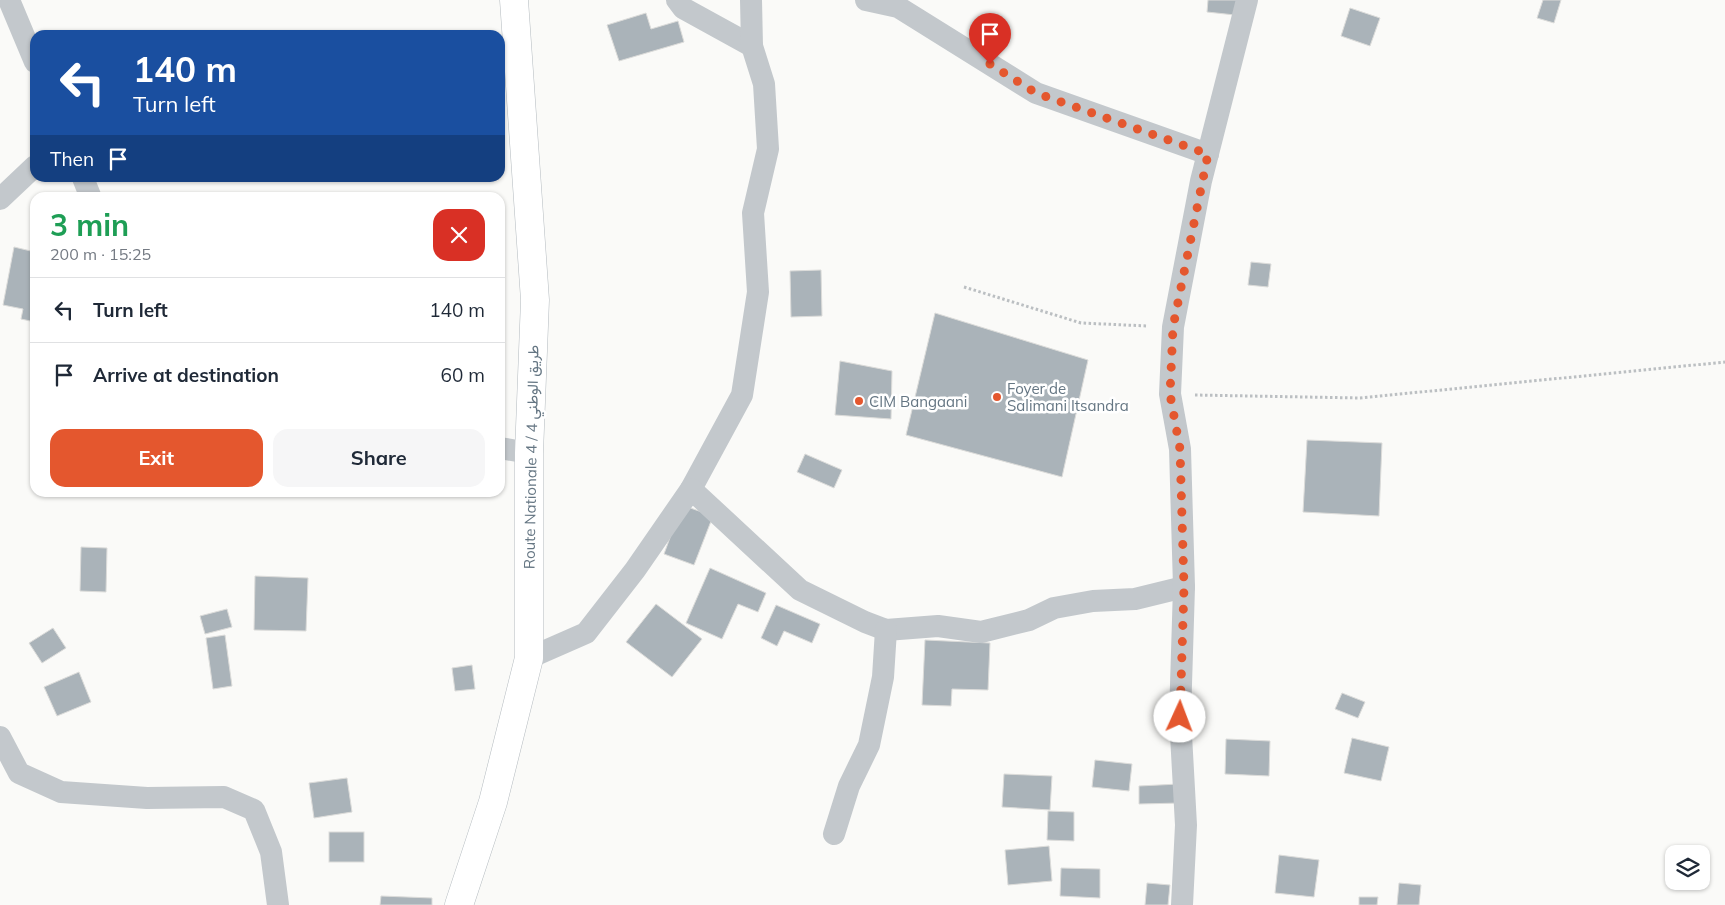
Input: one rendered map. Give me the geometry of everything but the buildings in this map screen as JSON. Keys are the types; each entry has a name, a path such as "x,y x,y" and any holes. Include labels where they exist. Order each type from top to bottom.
{"main road":[{"name":"Route Nationale 4 / طريق الوطني 4","path":"459,905 493,802 529,658 529,453 535,300 514,0"}],"street":[{"path":"9,0 30,50"},
{"path":"676,0 683,8 752,46"},
{"path":"529,658 586,634 635,570 691,489 742,395 758,292 753,213 768,149 764,84 752,46 751,0"},
{"path":"866,0 898,7 1036,93 1208,154"},
{"path":"1182,905 1186,825 1180,717 1184,587 1180,449 1170,394 1173,327 1208,154 1247,0"},
{"path":"0,199 30,171"},
{"path":"505,449 529,453"},
{"path":"691,489 800,590 865,622 886,630 938,626 981,632 1030,620 1054,608 1092,601 1135,599 1184,587"},
{"path":"834,834 849,786 869,744 883,677 886,630"},
{"path":"0,737 19,773 61,792 147,798 224,797 254,810 271,852 278,905"}],"path":[{"path":"964,287 1081,323 1173,327"},
{"path":"1170,394 1360,398 1725,362"}],"place":[{"name":"Foyer de Salimani Itsandra","path":"997,397"},
{"name":"CIM Bangaani","path":"859,401"}],"route":[{"path":"990,64 1036,93 1208,154 1201,181 1173,327 1170,394 1180,449 1184,587 1180,717"}]}
